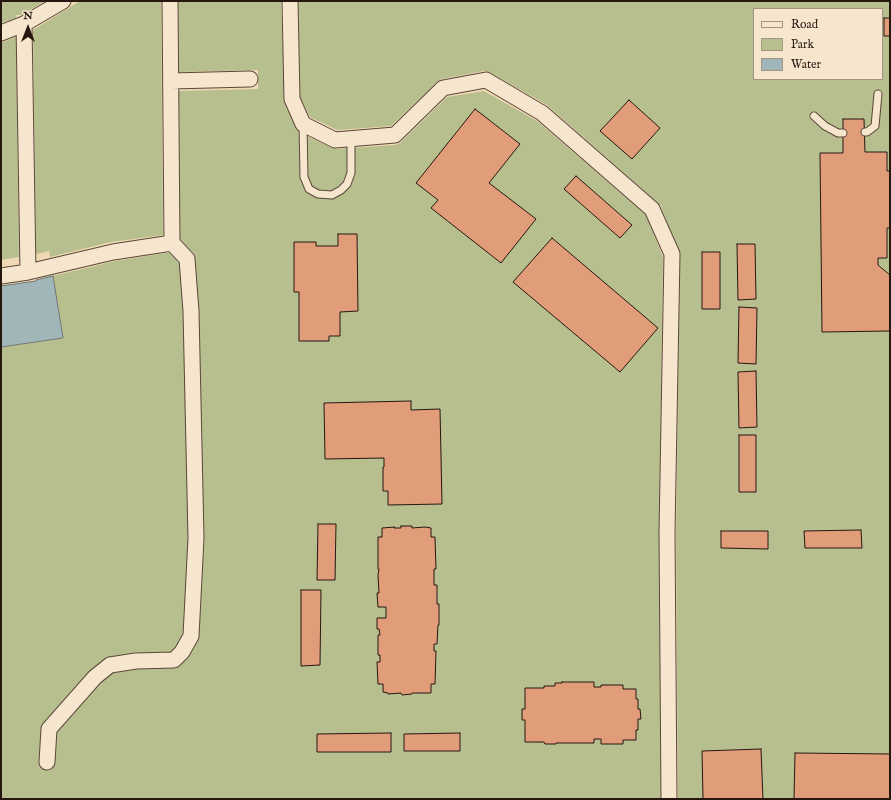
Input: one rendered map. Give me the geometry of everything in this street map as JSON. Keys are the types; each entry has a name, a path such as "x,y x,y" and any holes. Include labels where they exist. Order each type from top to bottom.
{"street":[{"path":"1,33 24,24 63,1"},
{"path":"47,762 49,729 95,677 110,665 136,661 174,660 182,652 191,636 196,538 191,311 187,259 172,243 170,1"},
{"path":"290,1 292,99 303,124 335,140 395,136 443,88 486,80 542,113 652,209 672,254 667,532 669,799"},
{"path":"24,24 28,272"},
{"path":"171,81 250,79"},
{"path":"1,276 28,272 113,252 172,243"}],"lane":[{"path":"864,132 867,132 875,126 878,94"},
{"path":"814,116 825,126 838,133 843,133"},
{"path":"303,124 304,177 309,188 318,194 332,195 341,190 347,184 351,173 350,138"}],"green space":[{"path":"1,1 45,1 22,15 16,15 16,18 1,23"},
{"path":"80,1 161,1 163,235 111,242 50,257 49,251 36,254 33,30"},
{"path":"178,1 281,1 285,104 296,128 300,133 332,148 395,145 400,143 447,97 484,91 537,121 646,215 663,257 659,531 661,799 1,799 1,347 63,338 53,276 115,261 173,252 180,243 179,91 258,89 258,70 179,72"},
{"path":"298,1 890,1 890,799 678,799 676,532 680,255 660,205 547,105 489,72 484,71 438,81 391,126 337,130 310,117 300,97"},
{"path":"16,37 19,257 1,260 1,43"}],"water":[{"path":"53,276 63,338 1,347 1,286 36,281"}],"building":[{"path":"884,18 890,18 890,36 884,36"},
{"path":"629,100 660,128 632,159 600,131"},
{"path":"475,109 520,144 489,183 536,219 501,263 431,208 438,200 416,183"},
{"path":"843,119 864,119 865,152 887,152 887,171 890,171 890,228 887,228 887,258 878,258 878,265 890,275 890,331 822,332 820,153 843,153"},
{"path":"576,176 632,225 620,238 564,189"},
{"path":"338,234 357,234 358,311 340,312 340,336 329,336 329,341 299,341 299,292 294,292 294,242 316,242 316,246 338,246"},
{"path":"552,238 658,328 620,372 513,282"},
{"path":"737,244 755,244 756,299 738,300"},
{"path":"702,252 720,252 720,309 702,309"},
{"path":"739,307 757,308 756,364 738,363"},
{"path":"756,371 757,427 739,428 738,372"},
{"path":"411,401 411,410 440,409 442,504 388,505 388,491 383,491 384,458 325,459 324,403"},
{"path":"739,435 756,435 756,492 739,492"},
{"path":"318,524 336,524 335,580 317,580"},
{"path":"401,526 412,526 412,528 431,528 431,537 435,537 436,569 434,569 434,585 437,585 439,625 437,644 434,644 434,651 436,651 435,684 431,684 431,693 412,693 402,695 401,693 388,694 383,692 383,684 378,684 377,662 380,662 380,655 378,655 378,635 380,635 379,629 377,629 377,618 386,618 386,607 378,607 378,537 382,537 382,528 401,528"},
{"path":"861,530 862,548 805,548 804,531"},
{"path":"721,531 768,531 768,549 721,548"},
{"path":"301,590 321,590 320,665 301,666"},
{"path":"594,682 594,687 601,687 601,685 623,685 623,689 636,689 636,699 638,699 638,709 640,709 641,719 638,719 636,740 623,740 623,744 601,744 601,739 594,739 594,743 545,744 544,742 525,742 525,720 522,720 522,709 525,709 525,688 544,688 544,686 555,686 555,683"},
{"path":"391,733 391,752 317,752 317,734"},
{"path":"460,733 460,751 404,751 404,734"},
{"path":"761,749 763,799 703,799 702,751"},
{"path":"795,753 890,754 890,799 794,799"}]}
